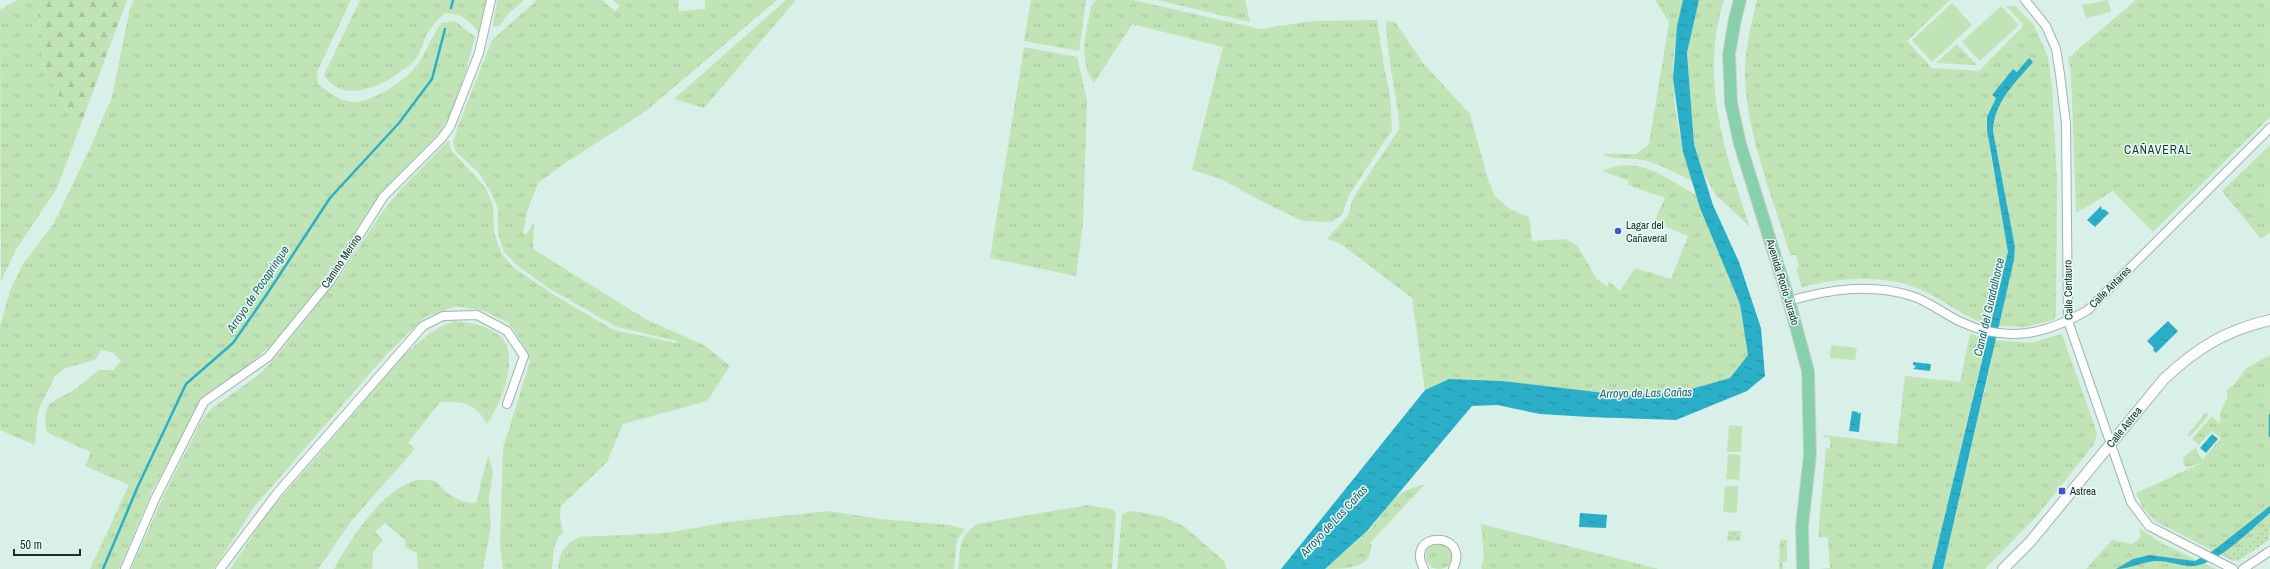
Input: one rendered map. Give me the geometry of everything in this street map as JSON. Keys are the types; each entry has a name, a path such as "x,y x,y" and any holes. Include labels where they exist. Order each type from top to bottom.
{"main road":[{"name":"Avenida Rocío Jurado","path":"1740,0 1729,54 1731,103 1740,144 1789,301 1808,371 1810,455 1802,526 1803,569"}],"street":[{"name":"Camino Merino","path":"125,569 155,499 204,402 268,356 330,280 384,196 441,139 450,127 479,53 490,0"},
{"name":"Calle Centauro","path":"2025,0 2046,26 2056,49 2060,74 2066,124 2068,321 2131,502 2149,526 2230,568"},
{"name":"Calle Antares","path":"1789,301 1838,289 1857,288 1891,292 1912,296 1931,304 1959,321 1986,330 2025,335 2037,333 2068,321 2088,310 2270,128"},
{"path":"220,569 278,492 423,326 443,316 477,315 507,331 524,356 507,404"},
{"name":"Calle Astrea","path":"2003,569 2030,542 2164,379 2184,360 2214,339 2244,326 2270,320"},
{"path":"1424,569 1420,561 1421,550 1427,542 1437,538 1447,541 1455,548 1457,559 1453,569"},
{"path":"2243,569 2270,551"}],"green space":[{"path":"18,0 41,0 38,24 44,67 78,132 57,188 17,248 1,281 0,10"},
{"path":"41,0 127,0 78,132 44,67 38,24"},
{"path":"134,0 351,0 317,72 318,84 340,99 351,102 372,98 381,94 390,89 412,71 442,23 455,21 475,37 466,71 449,118 439,133 381,192 318,288 277,339 252,363 203,398 152,491 119,569 90,569 129,485 85,466 91,452 50,434 46,430 45,414 49,404 75,389 99,370 113,370 121,361 114,353 101,350 95,360 66,368 55,376 38,411 35,445 0,430 0,327 10,290 23,264 54,223 91,146 112,97 130,8"},
{"path":"360,0 486,0 479,33 465,18 445,13 427,34 420,52 414,61 405,69 369,88 356,91 344,90 333,85 324,75"},
{"path":"497,0 524,0 508,14 499,26 493,27"},
{"path":"537,0 602,0 615,11 620,6 613,0 678,0 679,11 705,9 705,0 777,0 647,110 564,164 538,183 527,212 523,234 526,235 534,223 533,249 647,320 704,345 730,366 707,401 623,424 607,462 561,506 560,517 563,534 559,536 554,548 552,569 503,569 500,543 503,448 530,361 524,346 509,323 484,311 457,306 425,317 385,356 254,507 214,569 131,569 164,495 202,420 212,408 260,374 275,358 340,276 380,215 400,190 449,140 451,150 485,187 493,205 494,232 501,253 514,268 559,298 614,330 677,343 677,341 617,327 550,289 519,267 504,252 498,233 498,208 490,190 478,172 456,152 453,142 457,129 492,40"},
{"path":"786,0 796,0 704,108 674,99"},
{"path":"1031,0 1086,0 1079,51 1024,41"},
{"path":"1096,0 1133,0 1260,29 1313,21 1377,20 1390,94 1392,130 1349,195 1342,215 1332,222 1303,221 1265,203 1221,179 1192,170 1223,47 1132,24 1094,83 1086,65 1085,46 1091,6"},
{"path":"1157,0 1245,0 1250,22"},
{"path":"1655,0 1683,0 1674,49 1673,79 1679,131 1692,181 1656,164 1638,159 1617,158 1602,154 1636,154 1649,144 1669,22"},
{"path":"1699,0 1724,0 1717,29 1714,58 1718,115 1732,172 1750,227 1715,194 1704,174 1694,144 1687,53"},
{"path":"1757,0 1950,0 1907,41 1932,68 1979,71 2024,25 2006,6 2015,6 2034,25 2048,57 2052,86 2057,180 2056,315 2054,320 2025,327 1998,326 2014,260 2015,247 1993,131 1994,121 2001,102 2006,94 2032,62 2029,59 2017,73 2013,69 1992,95 1996,98 1990,113 1990,151 2007,233 2008,259 2005,278 1991,325 1966,316 1928,293 1898,282 1850,279 1802,287 1796,268 1799,267 1796,255 1790,255 1760,161 1749,112 1745,66"},
{"path":"2108,0 2111,12 2086,18 2082,5"},
{"path":"2136,0 2270,0 2270,117 2153,232 2113,191 2076,213 2071,73 2068,58"},
{"path":"1952,3 1972,25 1932,62 1912,40"},
{"path":"2001,6 2019,25 1980,61 1962,42"},
{"path":"1386,21 1395,22 1423,63 1470,114 1489,183 1495,196 1510,209 1529,217 1532,241 1566,239 1577,245 1597,279 1607,286 1609,281 1620,291 1635,268 1671,279 1688,236 1654,222 1665,198 1628,185 1629,181 1602,171 1615,166 1628,165 1640,167 1663,175 1696,195 1740,304 1748,355 1730,378 1684,391 1622,395 1502,381 1449,379 1425,390 1412,298 1341,244 1327,239 1348,216 1353,198 1400,128 1388,48"},
{"path":"1957,44 1977,65 1936,63"},
{"path":"1024,47 1077,57 1087,100 1083,223 1076,276 990,258"},
{"path":"2270,145 2270,232 2261,239 2222,191"},
{"path":"455,321 485,327 501,337 507,346 509,368 506,381 497,405 487,424 478,412 468,405 455,402 440,402 408,443 415,449 352,520 318,569 230,569 268,513 403,356 433,331"},
{"path":"1970,334 1988,339 1985,352 1982,357 1932,569 1819,569 1830,568 1828,538 1818,537 1826,448 1830,449 1830,438 1824,437 1824,435 1897,444 1905,376 1960,382"},
{"path":"2062,334 2097,433 2094,444 2036,517 1985,569 1943,569 1992,359 1991,352 1994,340 2029,343"},
{"path":"1831,345 1857,348 1855,360 1830,358"},
{"path":"2270,355 2270,528 2233,561 2155,521 2143,508 2136,493 2204,462 2188,467 2184,465 2183,458 2196,447 2199,456 2203,459 2221,438 2212,431 2199,445 2192,439 2212,416 2220,424 2220,413 2228,396 2226,391 2235,384 2246,368"},
{"path":"2206,412 2209,415 2190,437 2187,435"},
{"path":"1729,425 1742,426 1741,452 1727,452"},
{"path":"1728,454 1741,455 1739,480 1726,479"},
{"path":"488,455 493,472 489,498 491,527 483,569 418,569 417,553 405,547 405,540 385,523 375,532 383,540 373,552 372,569 334,569 362,525 389,496 404,485 419,480 434,481 454,497 462,501 476,503"},
{"path":"1424,485 1371,542 1371,551 1368,558 1364,562 1358,566 1350,568 1325,569 1367,532 1395,497 1411,489"},
{"path":"1725,486 1738,486 1737,513 1723,512"},
{"path":"1088,505 1112,509 1116,514 1112,569 958,569 960,549 963,538 977,524"},
{"path":"828,511 881,519 949,525 965,529 957,540 954,569 558,569 560,558 566,546 579,537 666,533 727,522"},
{"path":"1134,511 1164,517 1185,527 1224,561 1227,569 1117,569 1122,516 1127,512"},
{"path":"1481,524 1659,569 1483,569 1481,568 1484,558"},
{"path":"2270,524 2269,540 2238,561 2227,558"},
{"path":"2139,528 2163,544 2216,569 2086,569 2112,540 2132,544 2141,537"},
{"path":"1728,531 1741,531 1740,541 1727,541"},
{"path":"1780,540 1787,540 1787,562 1783,562 1783,569 1779,569"},
{"path":"1439,543 1448,547 1452,556 1448,565 1439,569 1430,565 1426,556 1430,547"}],"water":[{"name":"Arroyo de Las Cañas","path":"1683,0 1699,0 1687,53 1694,144 1713,205 1739,262 1761,328 1765,376 1747,391 1676,420 1540,414 1497,405 1472,406 1367,531 1325,569 1281,569 1425,390 1449,379 1502,381 1622,395 1684,391 1730,378 1748,355 1740,304 1700,208 1683,152 1673,79 1677,26"},
{"path":"2029,58 2033,62 2013,85 2001,102 1994,121 1993,131 2015,247 2014,260 1943,569 1932,569 2008,252 1987,130 1987,117 1996,98 1992,95 2013,69 2017,72"},
{"path":"2101,206 2102,210 2104,209 2109,213 2095,227 2087,220"},
{"path":"2168,321 2178,331 2156,353 2153,350 2154,348 2147,341"},
{"path":"1913,362 1931,364 1930,371 1913,369 1916,366 1913,365"},
{"path":"1852,411 1858,412 1858,414 1861,412 1859,432 1849,431"},
{"path":"2212,434 2218,439 2206,453 2200,448"},
{"path":"2270,506 2270,513 2244,536 2214,559 2204,564 2190,566 2155,561 2116,569 2133,559 2149,555 2195,561 2214,550"},
{"path":"1580,513 1607,515 1606,528 1579,527"}],"waterway":[{"name":"Arroyo de Pocapringue","path":"451,8 453,0"},
{"name":"Arroyo de Pocapringue","path":"103,569 138,486 186,384 233,343 330,198 399,123 432,79 445,29"},
{"path":"2270,415 2270,436"}],"place":[{"name":"Lagar del Cañaveral","path":"1618,231"},
{"name":"Astrea","path":"2062,491"}],"district":[{"name":"CAÑAVERAL","path":"2158,150"}],"water label":[{"name":"Canal del Guadalhorce","path":"1989,307"}]}
